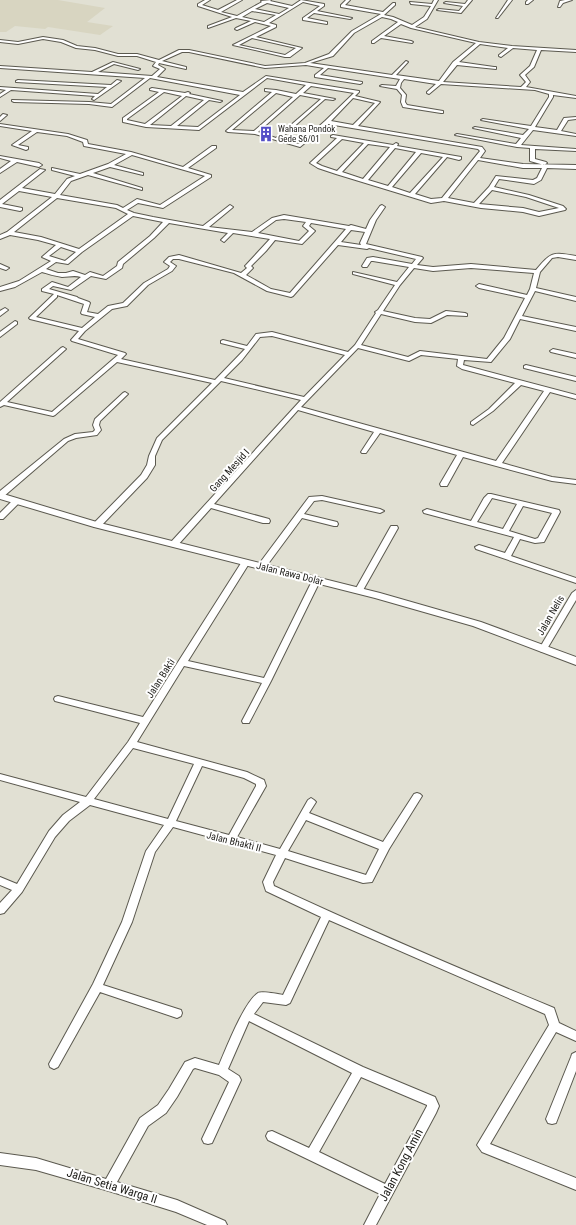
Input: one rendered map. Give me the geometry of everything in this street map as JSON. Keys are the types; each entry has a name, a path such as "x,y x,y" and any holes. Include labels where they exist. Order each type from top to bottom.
{"street":[{"path":"208,0 200,5 218,12 275,26 252,37 235,46 287,56 300,48 252,37"},
{"path":"218,12 240,0"},
{"path":"258,0 292,7"},
{"path":"266,23 303,0 323,5 304,19 326,23"},
{"path":"348,0 342,6 383,14 412,27 479,42 512,47 576,51"},
{"path":"412,27 426,18 436,0"},
{"path":"439,10 458,12 467,5 470,0"},
{"path":"497,17 510,0"},
{"path":"527,4 531,0"},
{"path":"559,6 561,2 570,0"},
{"path":"209,27 252,10 267,1"},
{"path":"411,3 433,5"},
{"path":"446,3 467,5"},
{"path":"306,64 331,55 353,32 383,14 394,4"},
{"path":"252,10 280,15"},
{"path":"314,12 350,18"},
{"path":"237,29 255,21"},
{"path":"373,42 401,22"},
{"path":"380,37 411,42"},
{"path":"0,41 18,43 36,38 42,38 62,41 76,47 95,49 118,55 137,55 184,68"},
{"path":"429,93 440,83 455,64 479,42"},
{"path":"501,56 512,47"},
{"path":"522,88 528,81 522,75 532,67 539,49"},
{"path":"14,101 89,103 113,106 151,77 163,70 155,66 159,61 186,51 265,67 306,64 440,83 535,89 551,94 576,97"},
{"path":"393,76 406,62"},
{"path":"92,73 113,63 138,69"},
{"path":"455,64 494,68"},
{"path":"0,67 7,69 151,77 244,94"},
{"path":"327,67 317,76 360,83"},
{"path":"0,73 7,69"},
{"path":"162,91 124,119 146,126 199,129 266,77 357,92 303,145 296,145 278,138 255,133 228,130 276,92"},
{"path":"2,88 23,78"},
{"path":"398,88 399,83 403,78"},
{"path":"18,81 111,86"},
{"path":"89,103 119,81"},
{"path":"255,133 310,84"},
{"path":"146,126 198,86"},
{"path":"382,86 398,88 405,97 403,102 405,106 441,112"},
{"path":"2,88 10,90 98,95"},
{"path":"152,89 220,101"},
{"path":"0,96 10,90"},
{"path":"267,90 333,99"},
{"path":"517,146 532,128 551,97 551,94"},
{"path":"352,97 378,102 354,128"},
{"path":"278,138 324,98"},
{"path":"173,128 208,99"},
{"path":"0,120 6,115"},
{"path":"558,132 566,119 576,118"},
{"path":"483,120 576,135"},
{"path":"327,122 354,128 480,148 483,152 444,199"},
{"path":"0,125 68,135 86,141 86,145 131,153 208,176 160,207 137,201 123,210"},
{"path":"475,128 525,136"},
{"path":"20,152 26,148 14,145 37,130"},
{"path":"457,135 517,146 576,150"},
{"path":"333,136 459,158"},
{"path":"364,180 403,136"},
{"path":"341,138 312,162 320,167 338,173 431,201 444,199 542,214 563,209 562,207 536,198 490,188"},
{"path":"338,173 367,142"},
{"path":"185,168 214,147"},
{"path":"533,148 533,161 565,168"},
{"path":"389,188 420,151"},
{"path":"0,237 9,233 56,196 69,180 110,165 131,153"},
{"path":"411,195 446,156"},
{"path":"0,157 14,158 41,167 0,204"},
{"path":"0,171 14,158"},
{"path":"478,159 515,165 565,168 576,167"},
{"path":"110,165 141,174"},
{"path":"490,175 534,182 539,179 545,167"},
{"path":"54,169 80,176"},
{"path":"87,173 140,189"},
{"path":"475,204 498,177"},
{"path":"17,189 117,207 132,214 204,228 253,234 300,243 312,231 306,226 310,221"},
{"path":"0,204 20,209"},
{"path":"204,228 230,207"},
{"path":"367,246 363,243 373,220 382,207"},
{"path":"60,245 45,257 66,263 80,251 132,214"},
{"path":"253,234 279,217 351,227 368,231"},
{"path":"100,316 84,312 88,303 44,290 52,284 69,289 90,274 104,278 120,267 120,263 141,247 168,221"},
{"path":"1,404 53,414 123,354 74,340 110,307 125,305 146,284 170,270 173,266 167,262 173,258 181,258 204,263 242,275 269,290 291,295 351,227"},
{"path":"224,240 231,232"},
{"path":"9,233 39,238 80,251"},
{"path":"242,275 250,268 248,266 258,257 273,238"},
{"path":"337,243 367,246 420,258 414,266"},
{"path":"357,346 409,359 420,353 489,361 506,339 519,317 533,288 537,272 550,257 558,255 576,258"},
{"path":"364,266 371,258 433,269 471,266 537,272"},
{"path":"0,289 8,288 43,270 55,260"},
{"path":"0,266 6,268"},
{"name":"Gang Mesjid I","path":"174,544 305,399 357,346 378,312 398,284 414,266"},
{"path":"43,270 56,274 73,274 86,277"},
{"path":"355,273 398,284"},
{"path":"479,286 529,297"},
{"path":"533,288 576,299"},
{"path":"55,296 32,318 84,330"},
{"path":"378,312 416,320 431,321 446,313 465,315"},
{"path":"519,317 576,329"},
{"path":"0,335 15,322"},
{"path":"97,524 144,476 151,465 152,456 159,439 249,348 258,335 266,334 350,354"},
{"path":"223,342 249,348"},
{"path":"1,404 63,349"},
{"path":"553,350 576,356"},
{"path":"461,358 460,366 464,368 576,397"},
{"path":"116,360 305,399"},
{"path":"526,367 576,379"},
{"path":"473,423 491,410 519,383"},
{"path":"498,463 549,389"},
{"path":"0,496 66,440 75,436 95,434 98,430 96,425 97,420 125,394"},
{"path":"297,408 552,479 576,482"},
{"path":"364,452 380,430"},
{"path":"444,484 462,453"},
{"name":"Jalan Rawa Dolar","path":"0,496 97,524 359,590 477,624 576,661"},
{"path":"427,511 535,540 541,540 556,512 491,496 488,498 473,523"},
{"path":"262,566 309,501 322,498 380,511"},
{"path":"0,517 17,501"},
{"path":"505,532 521,503"},
{"path":"210,505 266,521"},
{"path":"299,515 334,524"},
{"path":"359,590 394,528"},
{"path":"506,557 518,536"},
{"path":"479,547 576,581"},
{"name":"Jalan Bakti","path":"0,910 19,889 52,834 66,818 87,802 131,744 246,562"},
{"path":"246,721 317,579"},
{"name":"Jalan Nelis","path":"543,649 576,593"},
{"path":"183,663 267,681"},
{"path":"58,699 146,721"},
{"path":"131,744 246,775 261,782 261,786 231,840"},
{"path":"54,1064 97,988 127,922 152,851 170,824 199,762"},
{"name":"Jalan Bhakti II","path":"1,780 282,853 363,879 369,879 385,847"},
{"path":"304,815 385,847 417,796"},
{"path":"311,802 282,853 268,882 269,888 464,975 550,1011 554,1026 483,1145 486,1148 576,1184"},
{"path":"0,881 19,889"},
{"path":"222,1071 247,1015 261,997 286,1000 327,915"},
{"path":"97,988 177,1013"},
{"path":"247,1015 359,1071 311,1155"},
{"path":"554,1026 576,1036"},
{"path":"552,1119 576,1057"},
{"path":"109,1185 144,1122 147,1119 156,1116 189,1065 195,1063 222,1071 235,1080 208,1139"},
{"name":"Jalan Kong Amin","path":"359,1071 431,1102 433,1106 370,1225"},
{"path":"272,1136 387,1191"},
{"name":"Jalan Setia Warga II","path":"0,1159 36,1164 109,1185 177,1206 221,1225"}],"shaded area":[{"path":"0,0 58,0 105,8 87,22 113,26 100,35 48,27 45,29 15,26 6,32 0,32"}],"place":[{"name":"Wahana Pondok Gede S6/01","path":"266,134"}]}
